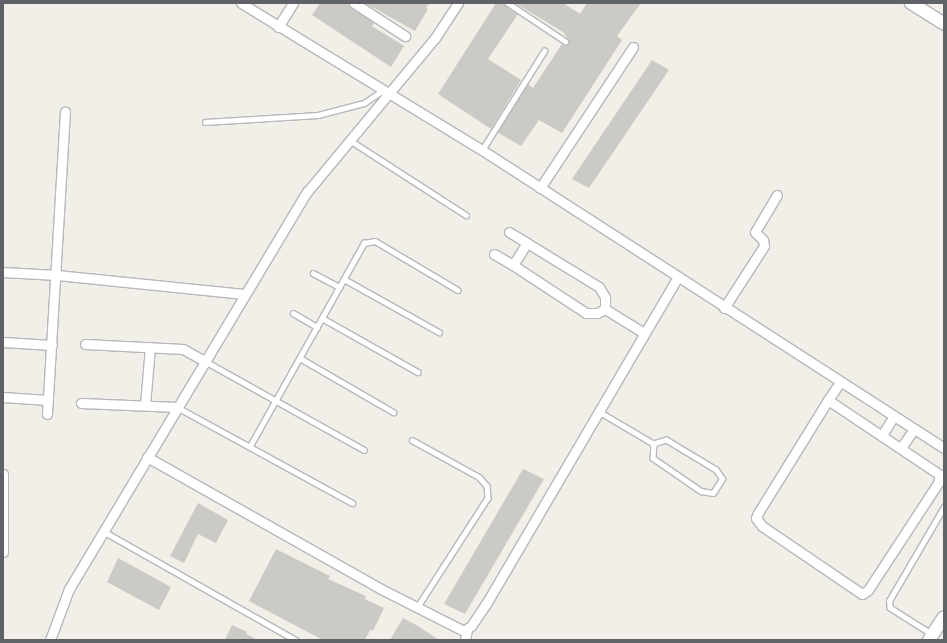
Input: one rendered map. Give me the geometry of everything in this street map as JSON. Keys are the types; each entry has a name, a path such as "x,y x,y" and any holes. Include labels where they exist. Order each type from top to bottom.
{"street":[{"path":"241,3 278,27 482,150 677,278 944,448"},
{"path":"278,27 293,3"},
{"path":"354,3 405,36"},
{"path":"50,640 69,589 244,294 307,192 351,141 386,92 435,38 458,3"},
{"path":"911,3 944,24"},
{"path":"540,188 632,47"},
{"path":"48,414 65,112"},
{"path":"724,308 764,246 763,240 755,232 777,196"},
{"path":"508,232 599,287 604,297 605,309"},
{"path":"513,265 527,243"},
{"path":"494,254 586,314 597,313 605,309"},
{"path":"3,272 57,275 244,294"},
{"path":"465,640 467,630 486,604 677,278"},
{"path":"605,309 644,333"},
{"path":"3,342 52,345"},
{"path":"85,344 183,349 204,361"},
{"path":"145,405 150,347"},
{"path":"828,400 936,471 940,479 868,590 862,594 762,526 756,518 828,400 840,382"},
{"path":"3,397 48,400"},
{"path":"81,402 177,407"},
{"path":"882,435 894,416"},
{"path":"901,448 914,429"},
{"path":"147,457 417,608 460,630 467,630"},
{"path":"3,474 3,552"},
{"path":"931,637 944,617"}],"lane":[{"path":"508,3 565,41"},
{"path":"482,150 544,51"},
{"path":"205,122 318,115 364,103 386,92"},
{"path":"351,141 466,215"},
{"path":"250,446 364,244 375,241 458,290"},
{"path":"313,273 339,287"},
{"path":"344,279 440,332"},
{"path":"293,313 317,327"},
{"path":"322,318 418,372"},
{"path":"300,358 393,412"},
{"path":"204,361 364,450"},
{"path":"177,407 250,446 352,504"},
{"path":"598,411 654,444 666,440 716,470 722,479 713,493 701,491 653,458 654,444"},
{"path":"412,440 479,477 487,486 488,498 417,608"},
{"path":"931,637 890,608 889,601 944,507"},
{"path":"103,531 296,640"}],"building":[{"path":"320,3 348,3 351,8 374,23 372,26 404,46 391,67 312,15"},
{"path":"365,3 429,3 426,8 428,9 415,31"},
{"path":"496,3 504,3 518,14 488,59 521,80 491,129 438,94"},
{"path":"515,3 563,3 580,14 587,3 641,3 617,36 622,40 562,133 539,120 521,146 497,132 528,84 533,88 562,44 566,44 569,41 563,32"},
{"path":"652,60 669,70 589,188 572,179"},
{"path":"523,469 544,479 465,614 444,604"},
{"path":"198,503 228,520 216,543 198,534 184,563 170,556"},
{"path":"276,549 330,576 328,579 366,596 365,599 384,608 373,631 370,630 365,640 323,640 249,601"},
{"path":"118,558 171,587 159,610 107,582"},
{"path":"403,618 418,626 439,640 390,640"},
{"path":"232,625 247,632 246,634 258,640 225,640"}]}
